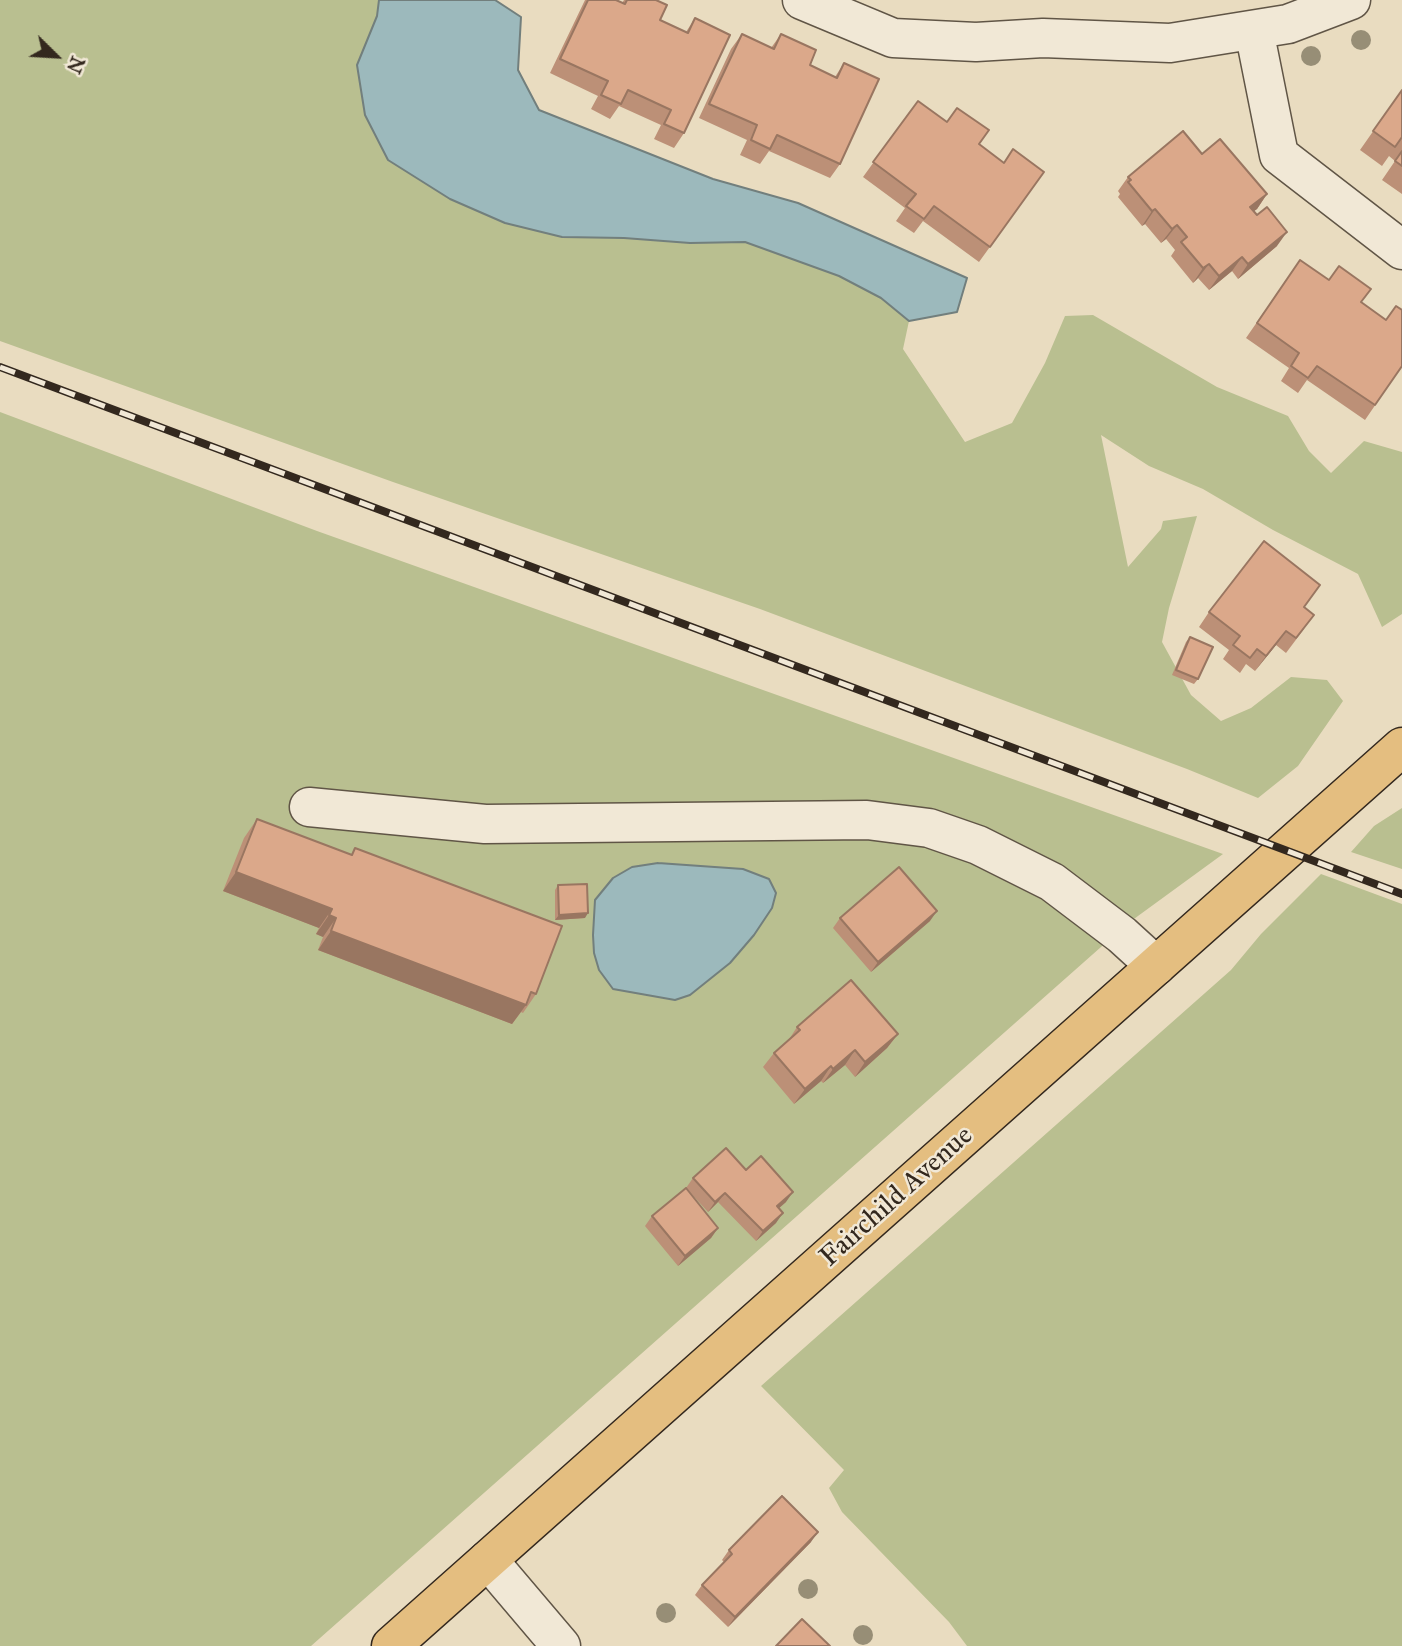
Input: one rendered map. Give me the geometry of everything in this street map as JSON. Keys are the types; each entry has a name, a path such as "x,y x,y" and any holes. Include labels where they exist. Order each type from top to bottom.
{"main road":[{"name":"Fairchild Avenue","path":"391,1646 1402,747"}],"street":[{"path":"803,0 893,38 976,42 1043,38 1170,43 1288,24 1351,0"},
{"path":"1254,30 1279,155 1402,250"},
{"path":"309,807 485,824 867,820 929,828 978,845 1052,882 1122,935 1156,967"},
{"path":"488,1560 561,1646"}],"green space":[{"path":"0,0 379,0 377,15 389,160 450,199 505,223 562,237 690,243 745,242 839,276 881,298 909,321 903,349 965,442 1012,423 1045,363 1065,316 1093,315 1217,387 1288,416 1309,451 1331,473 1364,441 1402,452 1402,614 1382,627 1358,574 1273,530 1203,489 1149,466 1101,435 1128,567 1161,529 1163,521 1197,516 1169,608 1162,642 1191,695 1221,721 1251,708 1291,677 1327,680 1343,701 1298,766 1258,798 760,609 393,482 0,341"},
{"path":"0,412 317,531 1223,854 1127,924 311,1646 0,1646"},
{"path":"1402,808 1402,869 1351,852 1374,826"},
{"path":"1321,874 1402,904 1402,1646 967,1646 949,1622 842,1512 829,1488 844,1470 761,1386 1231,970 1261,934"}],"water":[{"path":"379,0 495,0 521,17 518,70 539,110 713,179 798,203 967,278 957,312 909,321 881,298 839,276 745,242 690,243 562,237 505,223 450,199 388,160 365,115 357,65 377,16"},
{"path":"658,863 743,869 769,879 776,893 772,908 730,963 690,995 675,1000 613,989 599,970 594,953 595,900 613,878 632,867"}],"building":[{"path":"588,0 616,0 625,4 627,0 656,0 667,5 660,20 688,33 695,18 730,35 684,133 664,124 671,110 628,90 621,104 601,95 608,81 560,59"},
{"path":"742,34 774,49 781,34 816,50 810,65 837,78 844,63 879,79 840,164 777,135 770,149 751,140 757,125 709,104"},
{"path":"1402,90 1402,137 1395,147 1373,131"},
{"path":"918,101 947,122 957,108 989,130 979,144 1004,163 1013,149 1044,172 990,247 934,206 924,219 906,206 916,194 873,162"},
{"path":"1183,131 1202,154 1220,139 1267,194 1250,207 1257,215 1267,207 1287,232 1248,264 1242,257 1219,276 1209,264 1203,268 1181,242 1187,237 1177,225 1172,229 1155,209 1152,211 1128,182 1131,180 1128,177"},
{"path":"1402,151 1402,166 1395,161"},
{"path":"1300,260 1329,280 1339,266 1371,289 1361,302 1386,320 1396,306 1402,310 1402,366 1375,405 1317,366 1308,378 1291,366 1299,353 1257,323"},
{"path":"1264,541 1320,585 1304,607 1314,615 1296,638 1286,631 1266,656 1257,649 1250,658 1233,645 1240,636 1209,612"},
{"path":"1190,637 1213,647 1198,679 1176,670"},
{"path":"257,819 352,855 355,848 562,926 536,994 531,992 526,1005 331,931 336,918 329,915 332,909 236,872"},
{"path":"899,867 937,911 878,962 840,918"},
{"path":"587,884 588,913 559,915 558,885"},
{"path":"851,980 898,1034 865,1062 855,1050 833,1069 831,1066 805,1089 774,1053 800,1030 797,1027"},
{"path":"726,1148 746,1170 761,1156 793,1192 777,1206 783,1213 763,1231 725,1193 715,1202 693,1178"},
{"path":"686,1188 718,1228 685,1256 652,1216"},
{"path":"782,1496 818,1532 735,1617 702,1585 732,1554 729,1550"},
{"path":"802,1619 830,1646 776,1646"}],"railway":[{"path":"0,367 1402,894"}]}
